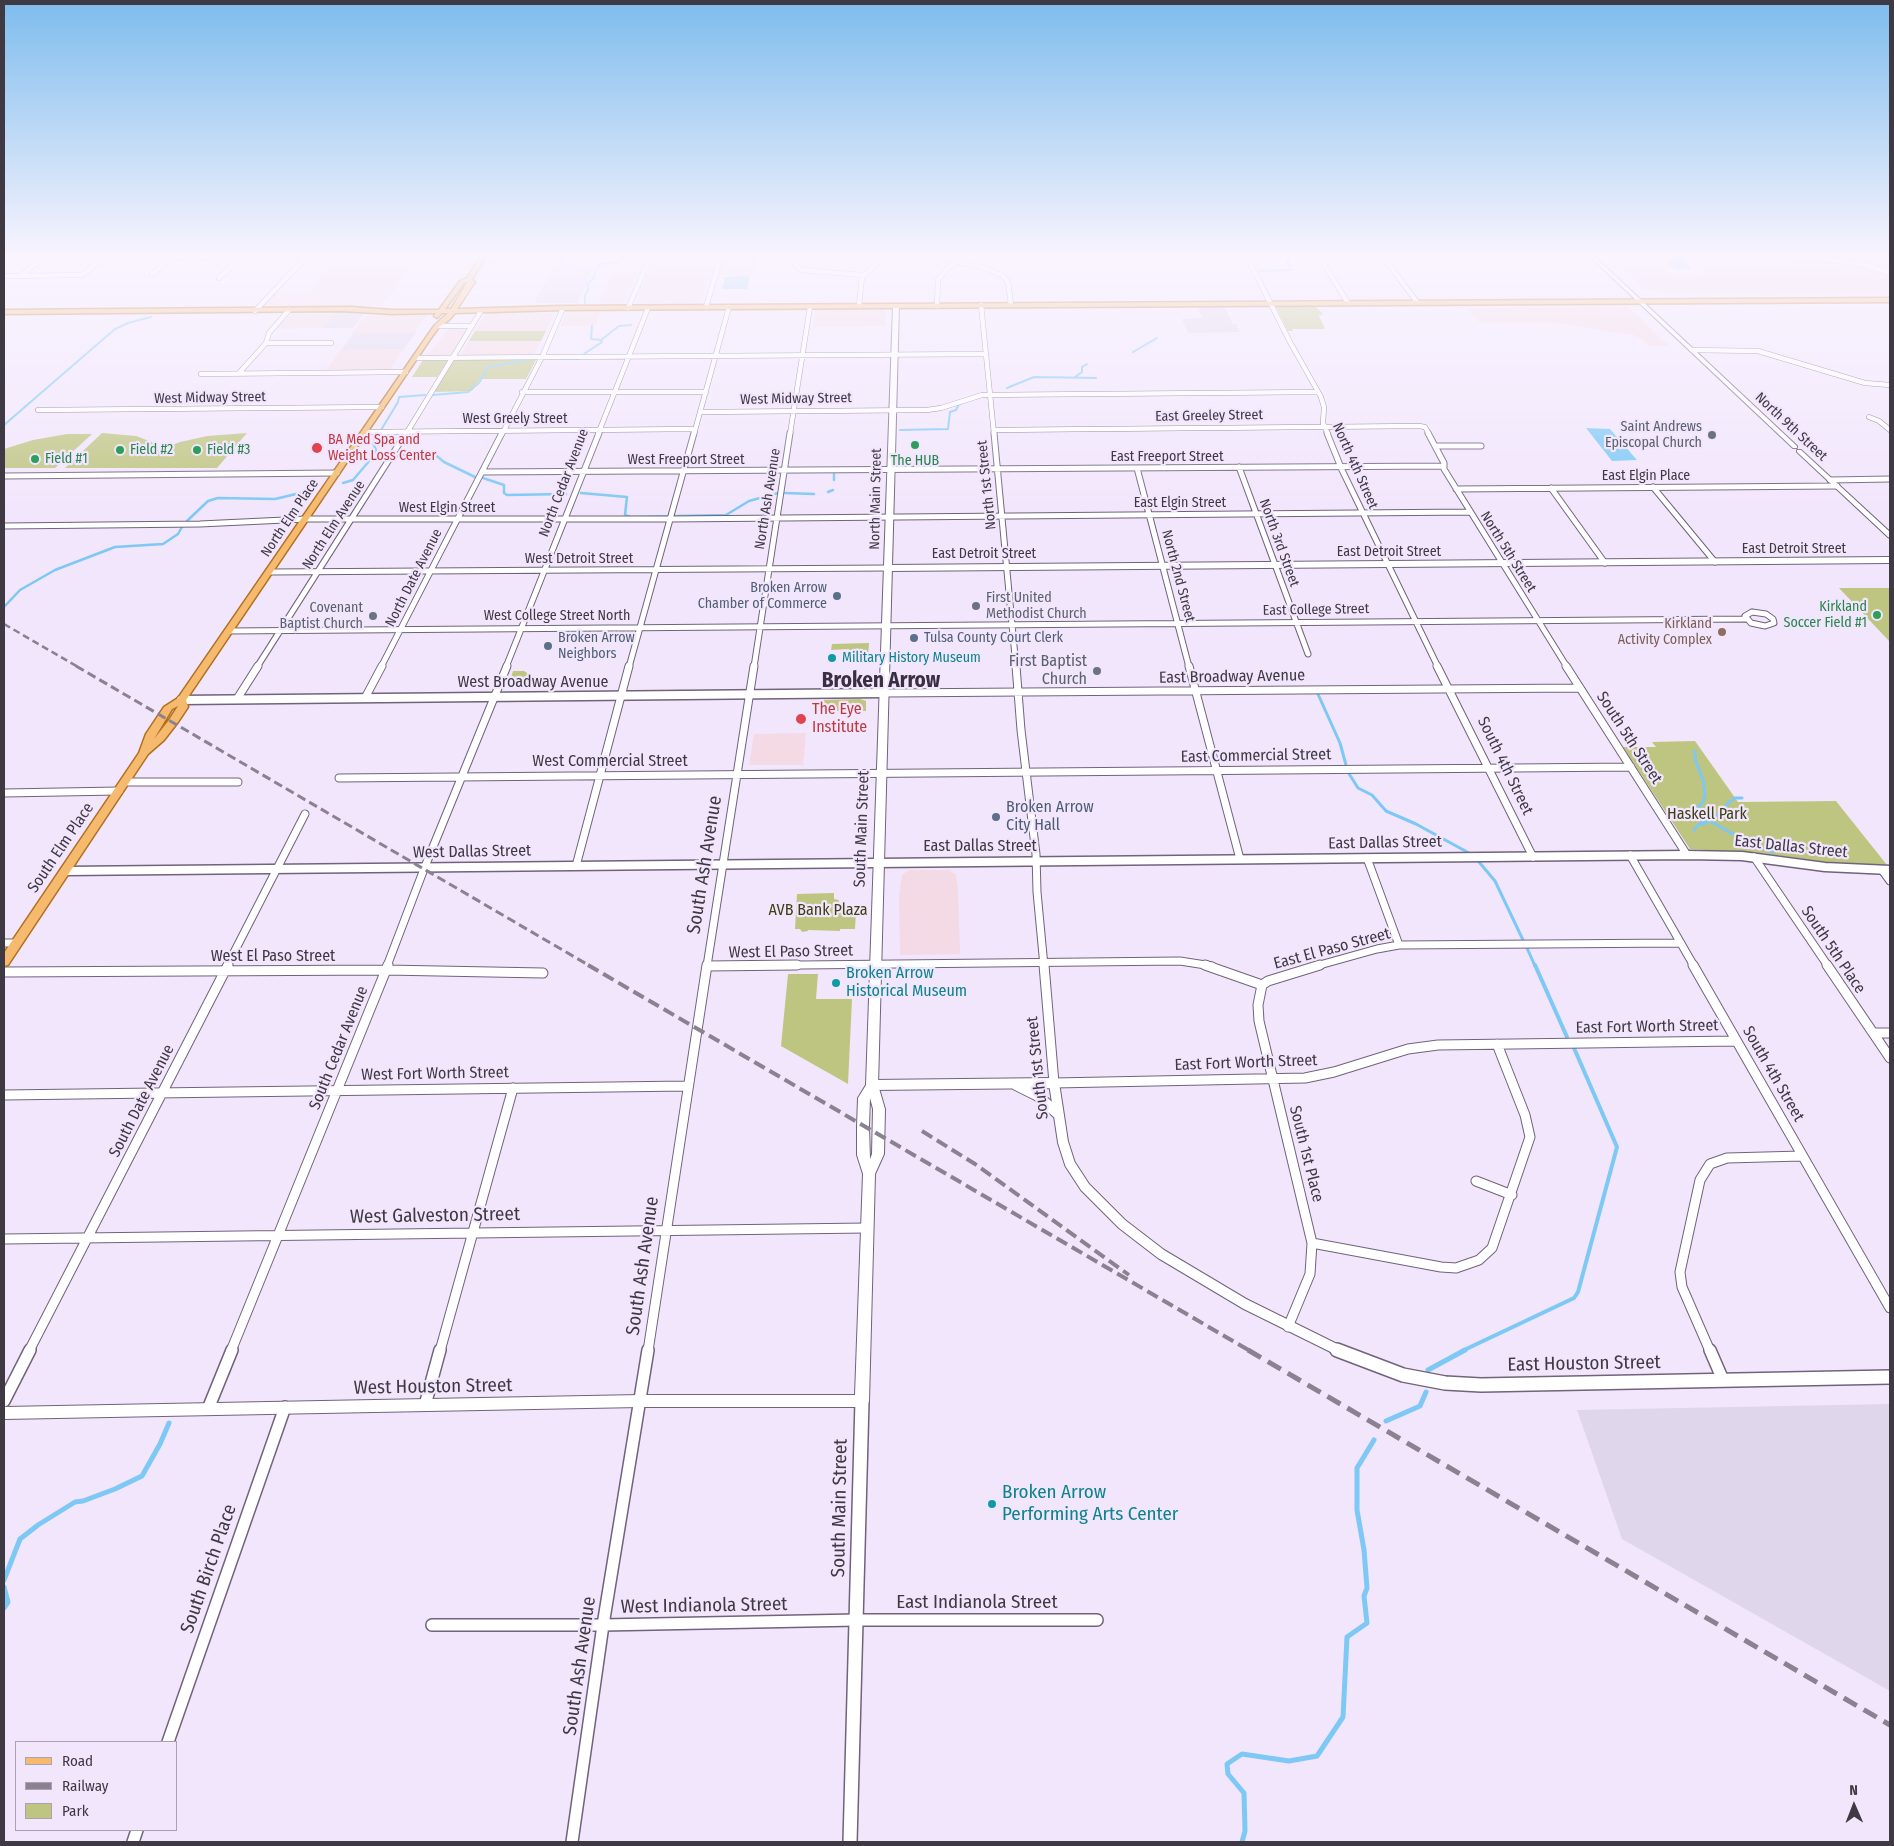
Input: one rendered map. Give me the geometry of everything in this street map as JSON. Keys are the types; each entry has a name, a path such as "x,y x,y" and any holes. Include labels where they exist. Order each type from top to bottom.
{"main road":[{"name":"North Elm Place","path":"181,700 428,339"},
{"name":"North Main Street","path":"884,693 895,339"},
{"name":"North 9th Street","path":"1680,339 1890,536"},
{"name":"South Main Street","path":"862,1401 869,1174 878,1154 879,1109 872,1085 884,693"},
{"name":"South Elm Place","path":"4,962 144,753 161,738 173,722 183,707 181,700"},
{"name":"West Houston Street","path":"4,1413 640,1401 862,1401"}],"street":[{"path":"239,374 266,343 267,339"},
{"name":"North Elm Avenue","path":"237,699 464,339"},
{"name":"North Date Avenue","path":"365,698 549,339"},
{"name":"North Cedar Avenue","path":"494,697 635,339"},
{"path":"576,866 720,339"},
{"name":"North Ash Avenue","path":"750,694 805,339"},
{"name":"North 1st Street","path":"984,339 1019,692"},
{"name":"North 4th Street","path":"1290,339 1323,404 1324,426 1341,467 1449,688"},
{"path":"266,343 331,343"},
{"path":"1692,350 1758,351 1865,383 1890,385"},
{"path":"415,358 986,354"},
{"path":"201,374 406,372"},
{"path":"522,392 706,392"},
{"name":"West Midway Street","path":"700,412 934,409 972,397 990,395 1318,392"},
{"name":"West Midway Street","path":"38,410 382,407"},
{"path":"1869,417 1882,423 1890,430"},
{"name":"East Greeley Street","path":"994,430 1423,426"},
{"name":"North 5th Street","path":"1423,426 1456,489 1580,688"},
{"name":"West Greely Street","path":"365,432 695,429"},
{"path":"1435,446 1481,446"},
{"name":"East Freeport Street","path":"891,470 1443,466"},
{"name":"North 3rd Street","path":"1239,467 1308,654"},
{"name":"North 2nd Street","path":"1137,468 1240,859"},
{"name":"West Freeport Street","path":"482,472 891,470"},
{"path":"4,476 337,473"},
{"path":"1830,480 1890,479"},
{"name":"East Elgin Place","path":"1456,489 1837,486"},
{"path":"1551,488 1605,563"},
{"path":"1653,488 1714,562"},
{"name":"East Elgin Street","path":"890,516 1470,512"},
{"name":"West Elgin Street","path":"4,526 208,524 306,519 890,516"},
{"name":"East Detroit Street","path":"888,568 1890,560"},
{"name":"West Detroit Street","path":"270,572 888,568"},
{"name":"East College Street","path":"886,626 1746,619"},
{"name":"West College Street North","path":"228,631 886,626"},
{"name":"South 4th Street","path":"1449,688 1533,857"},
{"name":"East Broadway Avenue","path":"884,693 1580,688"},
{"name":"South 5th Street","path":"1580,688 1687,855"},
{"name":"South 1st Street","path":"1019,692 1036,861 1054,1083 1070,1164 1085,1187 1111,1215 1140,1239 1209,1284 1288,1327"},
{"name":"West Broadway Avenue","path":"181,700 884,693"},
{"name":"South Ash Avenue","path":"572,1842 687,1086 750,694"},
{"name":"South Cedar Avenue","path":"208,1409 280,1236 461,776 494,697"},
{"name":"East Commercial Street","path":"882,773 1631,767"},
{"name":"West Commercial Street","path":"339,778 882,773"},
{"path":"126,782 238,782"},
{"path":"4,793 119,791"},
{"name":"South Date Avenue","path":"4,1401 225,972 304,814"},
{"name":"South 4th Street","path":"1630,855 1890,1308"},
{"name":"East Dallas Street","path":"878,863 1687,855 1754,857 1825,867 1886,870"},
{"name":"South 5th Place","path":"1754,857 1890,1058"},
{"path":"1368,858 1400,945"},
{"name":"West Dallas Street","path":"66,871 878,863"},
{"path":"1886,870 1890,881"},
{"path":"4,943 16,943"},
{"name":"East El Paso Street","path":"876,964 1161,960 1196,962 1262,985 1268,980 1377,949 1400,945 1680,943"},
{"name":"West El Paso Street","path":"707,966 876,964"},
{"name":"West El Paso Street","path":"4,972 386,970 543,973"},
{"name":"South 1st Place","path":"1262,985 1258,1005 1259,1021 1312,1243 1310,1274 1288,1327"},
{"path":"1873,1033 1890,1033"},
{"name":"East Fort Worth Street","path":"872,1085 1305,1078 1334,1072 1424,1046 1736,1041"},
{"path":"1312,1243 1424,1264 1456,1268 1479,1260 1492,1248 1529,1146 1530,1130 1497,1044"},
{"path":"1010,1083 1038,1096 1059,1114"},
{"name":"West Fort Worth Street","path":"4,1095 687,1086"},
{"path":"425,1405 513,1088"},
{"path":"1723,1380 1682,1287 1680,1272 1700,1180 1710,1164 1727,1158 1802,1156"},
{"path":"1476,1181 1512,1195"},
{"name":"West Galveston Street","path":"4,1240 867,1228"},
{"name":"East Houston Street","path":"1288,1327 1342,1353 1380,1368 1403,1375 1445,1383 1481,1385 1890,1377"},
{"name":"South Main Street","path":"850,1842 862,1401"},
{"name":"South Birch Place","path":"168,1741 285,1408"},
{"name":"East Indianola Street","path":"857,1620 1097,1620"},
{"name":"West Indianola Street","path":"432,1625 604,1625 857,1620"}],"shaded area":[{"path":"349,339 411,339 404,349 341,350"},
{"path":"440,339 462,339 451,355 446,357 426,357"},
{"path":"1642,339 1662,339 1669,346 1650,346"},
{"path":"469,341 541,341 534,354 465,356 462,353"},
{"path":"404,349 390,369 326,370 341,350"},
{"path":"806,733 803,765 749,765 754,734"},
{"path":"909,870 949,870 956,875 960,954 900,955 899,897 902,875"},
{"path":"1890,1404 1890,1691 1622,1539 1577,1410"}],"green space":[{"path":"470,339 542,339 541,341 469,341"},
{"path":"529,358 536,360 526,379 480,379 472,391 434,392 454,360"},
{"path":"423,360 448,360 437,377 412,377"},
{"path":"102,433 136,436 152,442 157,451 180,442 207,436 247,433 217,468 65,468"},
{"name":"Field #1","path":"67,434 92,434 55,468 4,468 4,449 33,440"},
{"name":"Kirkland Soccer Field #1","path":"1839,588 1890,588 1890,642"},
{"path":"869,643 868,658 848,658 849,649 831,650 832,644"},
{"path":"513,671 524,671 529,674 525,686 511,687 509,684"},
{"path":"860,699 866,701 866,711 817,711 818,701"},
{"name":"Haskell Park","path":"1695,741 1738,802 1836,801 1887,865 1826,862 1761,853 1690,849 1623,747 1656,747 1652,742"},
{"name":"AVB Bank Plaza","path":"834,893 834,899 839,900 838,912 856,911 855,929 840,929 840,931 808,930 802,932 800,929 795,929 797,894"},
{"path":"788,974 818,974 816,999 852,999 848,1084 781,1046"}],"water":[{"path":"1586,428 1610,429 1637,460 1612,461"}],"waterway":[{"path":"4,425 103,339"},
{"path":"592,339 601,340"},
{"path":"1133,352 1155,339"},
{"path":"584,354 602,342 601,340"},
{"path":"433,395 468,392 479,383 488,367 532,359"},
{"path":"550,359 579,359"},
{"path":"1075,377 1082,372 1082,367 1087,364"},
{"path":"1007,388 1034,377 1096,378"},
{"path":"381,430 398,402 399,397 425,395"},
{"path":"900,430 948,429 950,412 956,410 959,404 962,403"},
{"path":"370,460 376,450 373,443 378,434"},
{"path":"396,457 414,452 432,452 444,462 475,477"},
{"path":"370,460 388,458"},
{"path":"343,483 353,480 370,460"},
{"path":"834,474 834,480"},
{"path":"483,478 504,485 504,493 507,495 566,494"},
{"path":"187,521 208,501 218,498 275,499 313,490"},
{"path":"828,492 833,490"},
{"path":"581,493 627,497 625,515 631,517 726,515 749,501 778,493"},
{"path":"785,493 814,494"},
{"path":"4,607 20,590 55,570 115,547 163,544 178,534 182,527"},
{"path":"1317,692 1340,743 1346,765"},
{"path":"1695,751 1695,759 1703,780 1705,795 1703,802 1693,812 1704,823"},
{"path":"1348,772 1358,788 1372,795 1386,811 1416,824 1469,853"},
{"path":"1694,830 1699,824 1704,824 1721,813 1729,802 1735,798 1742,798"},
{"path":"1710,821 1748,843 1773,852"},
{"path":"1479,862 1495,881 1523,940"},
{"path":"1527,948 1535,966"},
{"path":"1535,965 1567,1037"},
{"path":"1462,1351 1574,1298 1578,1292 1617,1147 1574,1048"},
{"path":"1428,1370 1465,1350"},
{"path":"1386,1421 1420,1406 1426,1392"},
{"path":"4,1580 20,1539 38,1525 75,1502 83,1501 115,1489 142,1476 160,1444 169,1423"},
{"path":"1242,1842 1245,1831 1244,1793 1228,1774 1227,1764 1242,1754 1289,1761 1317,1756 1343,1717 1347,1637 1367,1623 1364,1596 1367,1588 1364,1550 1357,1510 1357,1468 1374,1440"},
{"path":"4,1587 8,1602 4,1608"}],"railway":[{"path":"4,624 78,667"},
{"path":"76,666 590,966"},
{"path":"588,965 1250,1351"},
{"path":"922,1131 975,1164 1129,1275"},
{"path":"1248,1350 1890,1725"}],"place":[{"name":"Saint Andrews Episcopal Church","path":"1712,435"},
{"name":"The HUB","path":"915,445"},
{"name":"BA Med Spa and Weight Loss Center","path":"317,448"},
{"name":"Field #2","path":"120,450"},
{"name":"Field #3","path":"197,450"},
{"name":"Field #1","path":"35,459"},
{"name":"Broken Arrow Chamber of Commerce","path":"837,596"},
{"name":"First United Methodist Church","path":"976,606"},
{"name":"Kirkland Soccer Field #1","path":"1877,615"},
{"name":"Covenant Baptist Church","path":"373,616"},
{"name":"Kirkland Activity Complex","path":"1722,632"},
{"name":"Tulsa County Court Clerk","path":"914,638"},
{"name":"Broken Arrow Neighbors","path":"548,646"},
{"name":"Military History Museum","path":"832,658"},
{"name":"First Baptist Church","path":"1097,671"},
{"name":"The Eye Institute","path":"801,719"},
{"name":"Broken Arrow City Hall","path":"996,817"},
{"name":"Broken Arrow Historical Museum","path":"836,983"},
{"name":"Broken Arrow Performing Arts Center","path":"992,1504"}],"district":[{"name":"Broken Arrow","path":"881,681"}]}
